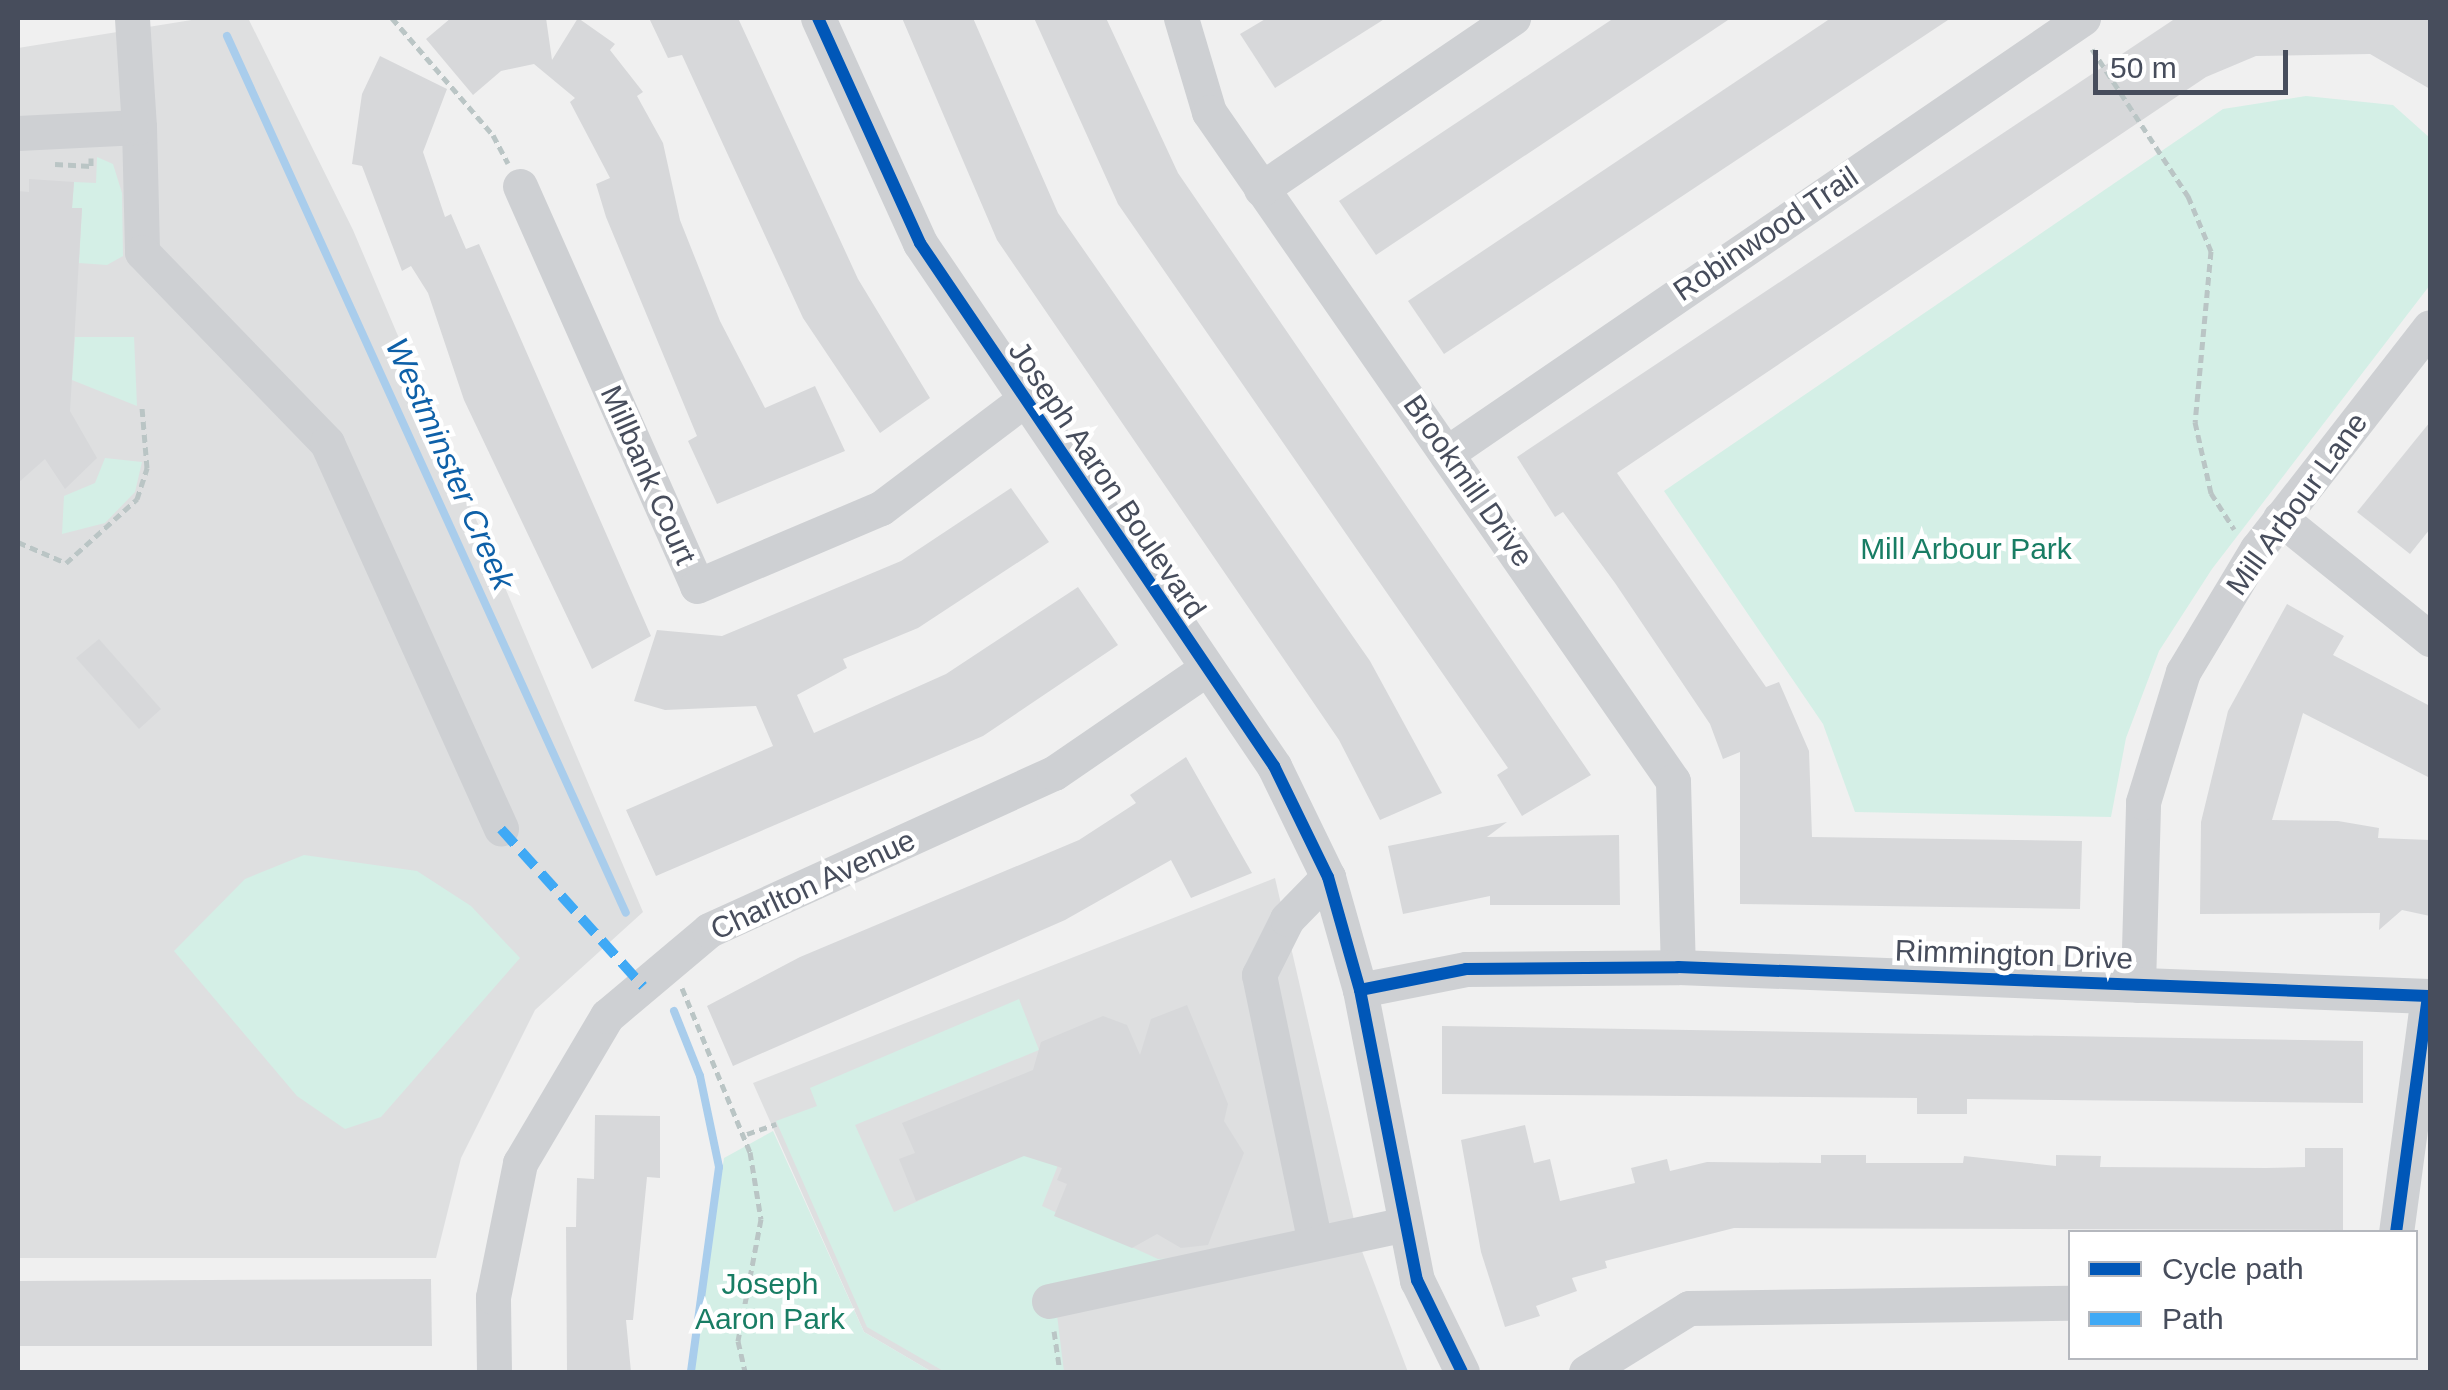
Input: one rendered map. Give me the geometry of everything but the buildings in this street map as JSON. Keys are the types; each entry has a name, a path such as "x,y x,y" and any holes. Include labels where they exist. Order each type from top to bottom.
{"street":[{"path":"132,18 142,252 327,443 501,829"},
{"name":"Joseph Aaron Boulevard","path":"818,18 920,243 1022,402 1274,766 1328,877 1360,990 1417,1280 1462,1372"},
{"name":"Brookmill Drive","path":"1180,18 1208,112 1450,451 1673,781 1678,967"},
{"path":"1261,189 1513,18"},
{"name":"Robinwood Trail","path":"1450,451 2079,20"},
{"path":"27,148 138,128"},
{"name":"Millbank Court","path":"520,186 697,586 881,508 1022,402"},
{"name":"Mill Arbour Lane","path":"2138,985 2143,802 2183,672 2280,518 2430,327"},
{"path":"2280,518 2430,639"},
{"name":"Charlton Avenue","path":"494,1372 493,1297 520,1163 607,1016 709,930 1054,773 1206,669"},
{"path":"1314,1244 1258,975 1287,919 1328,877"},
{"name":"Rimmington Drive","path":"1360,990 1466,970 1678,967 2428,996 2396,1230"},
{"path":"1049,1301 1404,1224"},
{"path":"1586,1372 1688,1308 2068,1303"}],"path":[{"path":"392,18 493,134 520,186"},
{"path":"2079,20 2188,196 2211,250 2195,422 2211,494 2234,529"},
{"path":"27,148 91,166 92,153 110,158"},
{"path":"18,542 66,563 137,498 147,468 142,406"},
{"path":"671,962 747,1134 760,1219 738,1340 745,1372"},
{"path":"747,1134 776,1124"},
{"path":"1049,1301 1060,1372"}],"shaded area":[{"path":"204,18 248,18 353,230 643,912 535,1010 461,1158 436,1258 18,1258 18,48"},
{"path":"1275,878 1360,1246 1408,1372 932,1372 864,1332 753,1083"}],"green space":[{"name":"Mill Arbour Park","path":"2306,96 2393,105 2430,138 2430,285 2212,569 2159,651 2126,738 2111,817 1855,812 1823,724 1664,491 2223,109"},
{"path":"97,157 113,164 122,193 123,256 107,265 79,263 82,209 72,208 74,182 96,183"},
{"path":"75,337 134,337 137,406 72,380"},
{"path":"105,458 142,462 135,492 105,523 62,534 64,496 95,483"},
{"path":"304,855 417,871 471,906 520,958 381,1117 345,1129 297,1096 174,951 245,879"},
{"path":"1019,999 1039,1050 855,1125 894,1212 1052,1140 1064,1150 1042,1206 1158,1259 1199,1257 1057,1315 1064,1372 945,1372 867,1327 776,1121 817,1106 810,1088"},
{"name":"Joseph Aaron Park","path":"773,1131 864,1332 932,1372 690,1372 724,1158"}],"waterway":[{"name":"Westminster Creek","path":"227,36 626,913"},
{"name":"Westminster Creek","path":"674,1011 700,1076 719,1167 691,1372"}],"marked path":[{"path":"501,829 643,986"}],"cycle path":[{"path":"818,18 920,243 1274,766 1328,877 1360,990 1417,1280 1462,1372"},
{"path":"1360,990 1466,969 1678,967 2428,996 2396,1230"}]}
